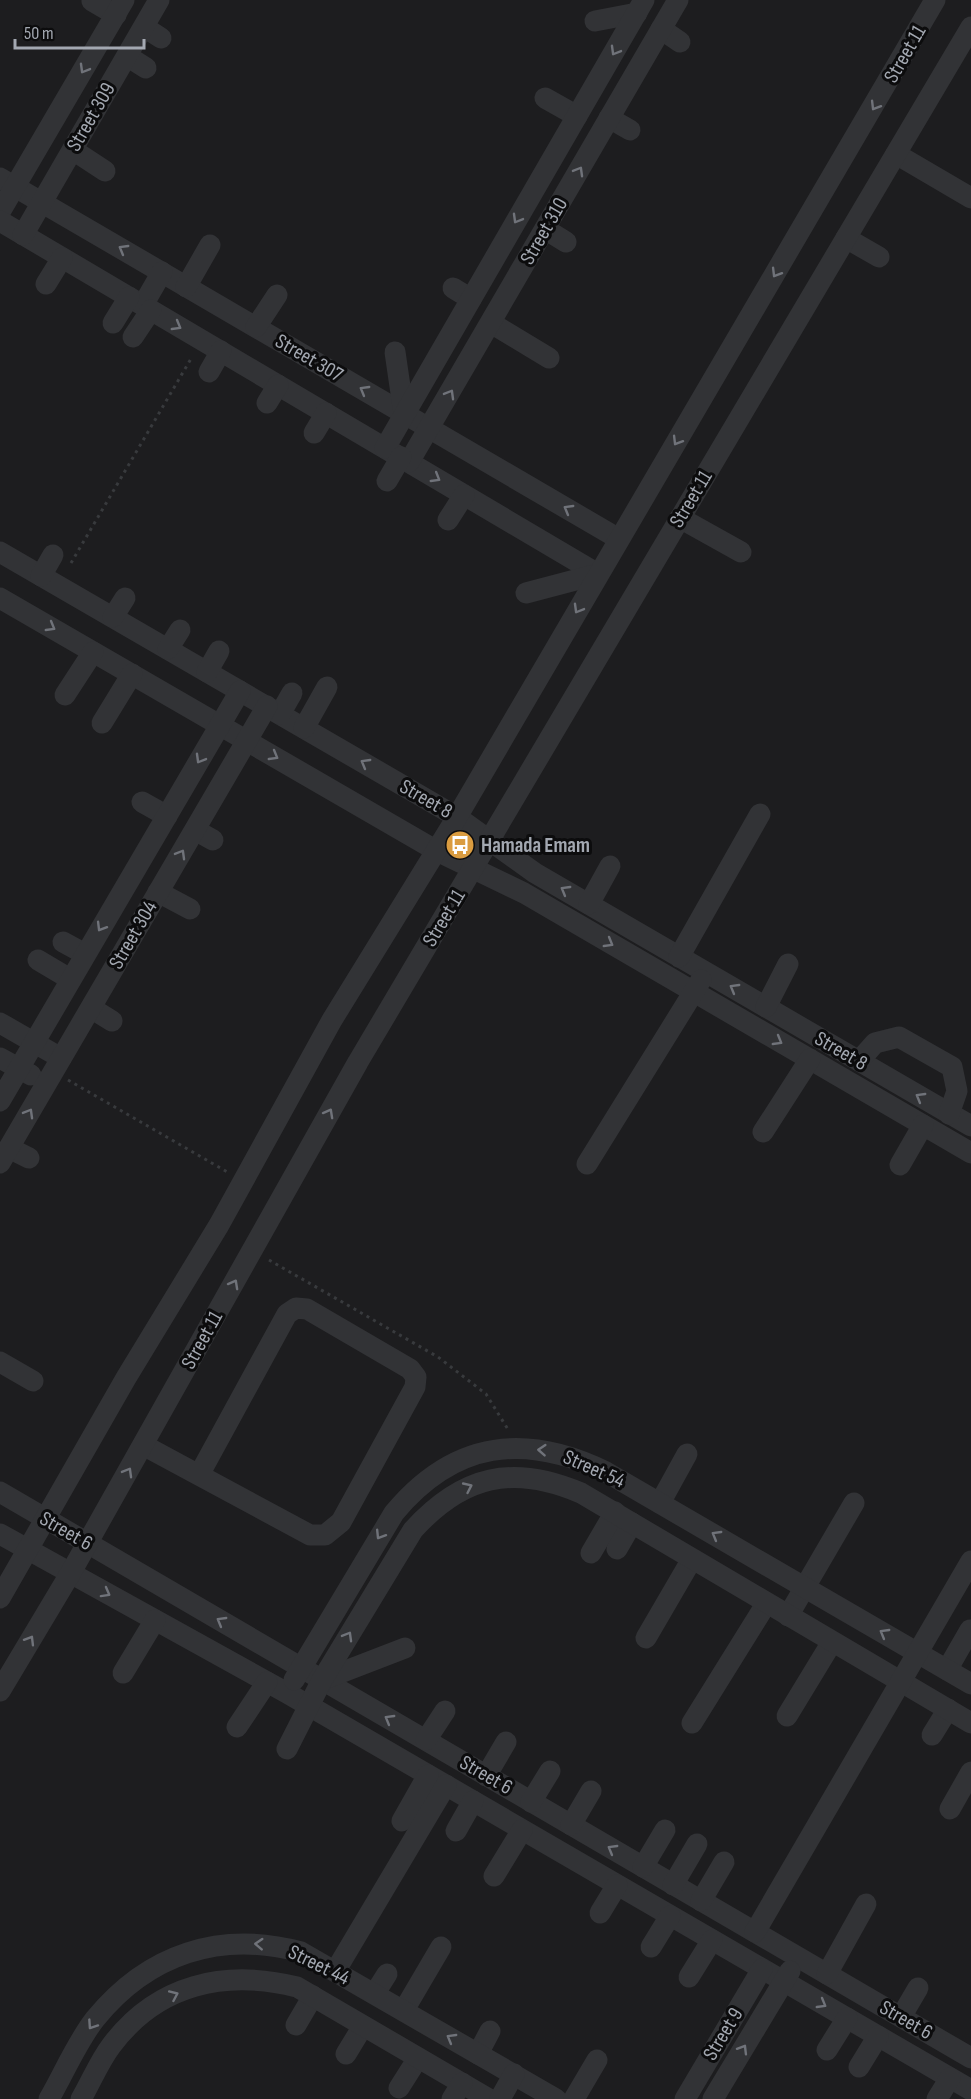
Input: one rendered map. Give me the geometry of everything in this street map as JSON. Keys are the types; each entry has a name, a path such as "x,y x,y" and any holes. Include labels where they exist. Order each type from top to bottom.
{"street":[{"name":"Street 309","path":"23,235 127,56 153,32 159,0"},
{"name":"Street 310","path":"398,456 429,428 678,0"},
{"name":"Street 11","path":"0,1598 243,1181 332,1020 437,851 935,0"},
{"path":"92,1 120,7"},
{"name":"Street 310","path":"398,456 404,414 462,293 553,139 577,116 639,4"},
{"path":"595,21 639,4 664,24 680,42"},
{"name":"Street 309","path":"0,212 8,182 120,7"},
{"name":"Street 11","path":"0,1691 70,1574 358,1062 971,27"},
{"path":"127,56 147,68"},
{"path":"545,98 577,116"},
{"path":"609,118 630,130"},
{"path":"73,150 105,171"},
{"path":"896,154 971,198"},
{"name":"Street 307","path":"8,182 619,539"},
{"name":"Street 307","path":"0,221 598,574"},
{"path":"545,229 566,242"},
{"path":"846,238 879,257"},
{"path":"186,287 210,244"},
{"path":"46,284 62,258"},
{"path":"133,338 141,304 162,272"},
{"path":"256,327 277,295"},
{"path":"113,323 141,304"},
{"path":"491,323 549,358"},
{"path":"209,372 221,351"},
{"path":"395,352 404,414"},
{"path":"267,403 278,385"},
{"path":"314,433 326,413"},
{"path":"387,481 398,456"},
{"path":"448,520 464,495"},
{"path":"680,518 741,552"},
{"name":"Street 8","path":"0,552 457,817 491,839 535,873 971,1126"},
{"path":"50,581 53,555"},
{"path":"526,593 598,574"},
{"path":"113,617 125,598"},
{"name":"Street 8","path":"3,605 132,674 437,851 472,870 524,893 923,1125 968,1145"},
{"path":"168,649 180,630"},
{"path":"207,672 219,651"},
{"path":"65,695 93,652"},
{"path":"102,723 132,674"},
{"path":"304,728 327,687"},
{"name":"Street 304","path":"0,1101 240,691"},
{"name":"Street 304","path":"5,1156 159,892 204,835 246,741 273,710 292,693"},
{"path":"142,802 167,816"},
{"path":"679,957 760,814"},
{"path":"589,904 610,866"},
{"path":"159,892 190,909"},
{"path":"63,942 85,954"},
{"path":"38,960 70,979"},
{"path":"766,1007 788,964"},
{"path":"587,1164 706,972"},
{"path":"91,1008 112,1021"},
{"path":"0,1023 34,1043 54,1071"},
{"path":"859,1061 875,1043 899,1037 952,1067 957,1091 949,1114"},
{"path":"0,1058 19,1069 54,1071"},
{"path":"763,1132 810,1059"},
{"path":"900,1165 923,1125"},
{"path":"5,1156 29,1158"},
{"path":"143,1445 199,1475 310,1534 325,1535 341,1522 415,1388 416,1377 410,1369 316,1314 307,1309 296,1308 287,1314 199,1475"},
{"path":"0,1362 33,1381"},
{"name":"Street 54","path":"287,1693 394,1513 414,1489 437,1471 490,1451 519,1448 552,1450 578,1458 660,1503 971,1684"},
{"path":"660,1503 687,1454"},
{"name":"Street 54","path":"287,1749 322,1680 412,1530 429,1512 451,1495 474,1484 502,1476 530,1476 557,1483 623,1517 766,1604 971,1723"},
{"name":"Street 6","path":"0,1492 673,1885 970,2055"},
{"path":"788,1616 854,1503"},
{"path":"617,1550 623,1517"},
{"path":"591,1553 623,1517"},
{"name":"Street 6","path":"0,1534 308,1705 971,2090"},
{"path":"646,1638 692,1559"},
{"path":"755,1932 971,1561"},
{"path":"692,1723 766,1604"},
{"path":"123,1673 155,1620"},
{"path":"947,1670 970,1630"},
{"path":"787,1716 832,1642"},
{"path":"322,1680 405,1648"},
{"path":"237,1728 267,1682"},
{"path":"932,1735 948,1709"},
{"path":"426,1740 445,1711"},
{"path":"486,1776 506,1742"},
{"path":"531,1802 550,1771"},
{"path":"950,1809 971,1772"},
{"path":"402,1821 437,1780"},
{"path":"336,1970 437,1780"},
{"path":"571,1825 591,1791"},
{"path":"456,1831 473,1802"},
{"path":"494,1876 522,1830"},
{"path":"643,1867 665,1830"},
{"path":"673,1885 697,1844"},
{"path":"701,1901 724,1862"},
{"path":"600,1913 617,1885"},
{"path":"827,1974 866,1904"},
{"path":"651,1947 670,1916"},
{"path":"689,1977 712,1940"},
{"name":"Street 44","path":"49,2099 94,2021 136,1978 161,1963 188,1952 246,1943 275,1945 301,1952 336,1970 556,2099"},
{"path":"404,2010 441,1947"},
{"name":"Street 9","path":"713,2099 798,1957"},
{"name":"Street 9","path":"685,2099 762,1969"},
{"path":"375,1993 387,1974"},
{"name":"Street 44","path":"81,2099 110,2048 143,2012 191,1987 217,1981 244,1979 271,1981 297,1988 418,2058 457,2091 489,2099"},
{"path":"901,2017 918,1989"},
{"path":"296,2025 313,1996"},
{"path":"827,2050 847,2018"},
{"path":"346,2054 363,2025"},
{"path":"478,2054 490,2031"},
{"path":"860,2067 878,2036"},
{"path":"399,2088 418,2058"},
{"path":"574,2099 597,2060"},
{"path":"500,2099 514,2074"},
{"path":"937,2099 950,2078"}],"path":[{"path":"50,581 202,340"},
{"path":"54,1071 243,1181"}],"shaded area":[{"path":"0,0 971,0 971,2099 0,2099"}],"place":[{"name":"Hamada Emam","path":"460,845"}]}
